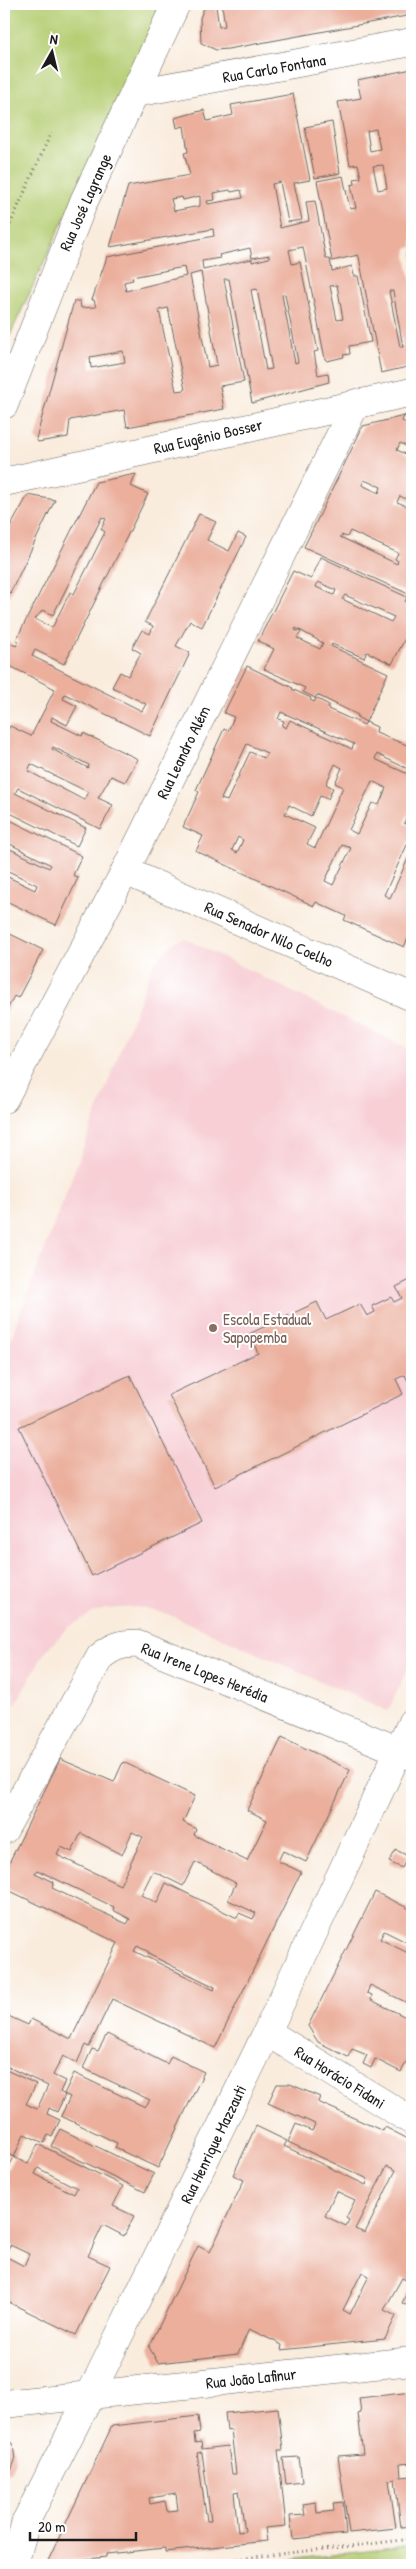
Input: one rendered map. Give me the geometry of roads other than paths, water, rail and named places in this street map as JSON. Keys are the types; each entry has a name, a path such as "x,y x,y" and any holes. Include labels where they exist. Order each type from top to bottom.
{"street":[{"name":"Rua José Lagrange","path":"4,405 84,201 176,4"},
{"name":"Rua Carlo Fontana","path":"135,93 412,42"},
{"name":"Rua Eugênio Bosser","path":"4,482 412,392"},
{"name":"Rua Leandro Além","path":"4,1099 125,871 356,403"},
{"name":"Rua Senador Nilo Coelho","path":"125,871 410,989"},
{"name":"Rua Irene Lopes Herédia","path":"4,1830 100,1657 110,1648 124,1643 138,1644 405,1753"},
{"name":"Rua Henrique Mazzauti","path":"14,2565 26,2521 90,2395 405,1753 412,1722"},
{"name":"Rua Horácio Fidani","path":"268,2032 412,2121"},
{"name":"Rua João Lafinur","path":"90,2395 412,2361"},
{"path":"4,2404 90,2395"}],"place":[{"name":"Escola Estadual Sapopemba","path":"213,1328"}]}
